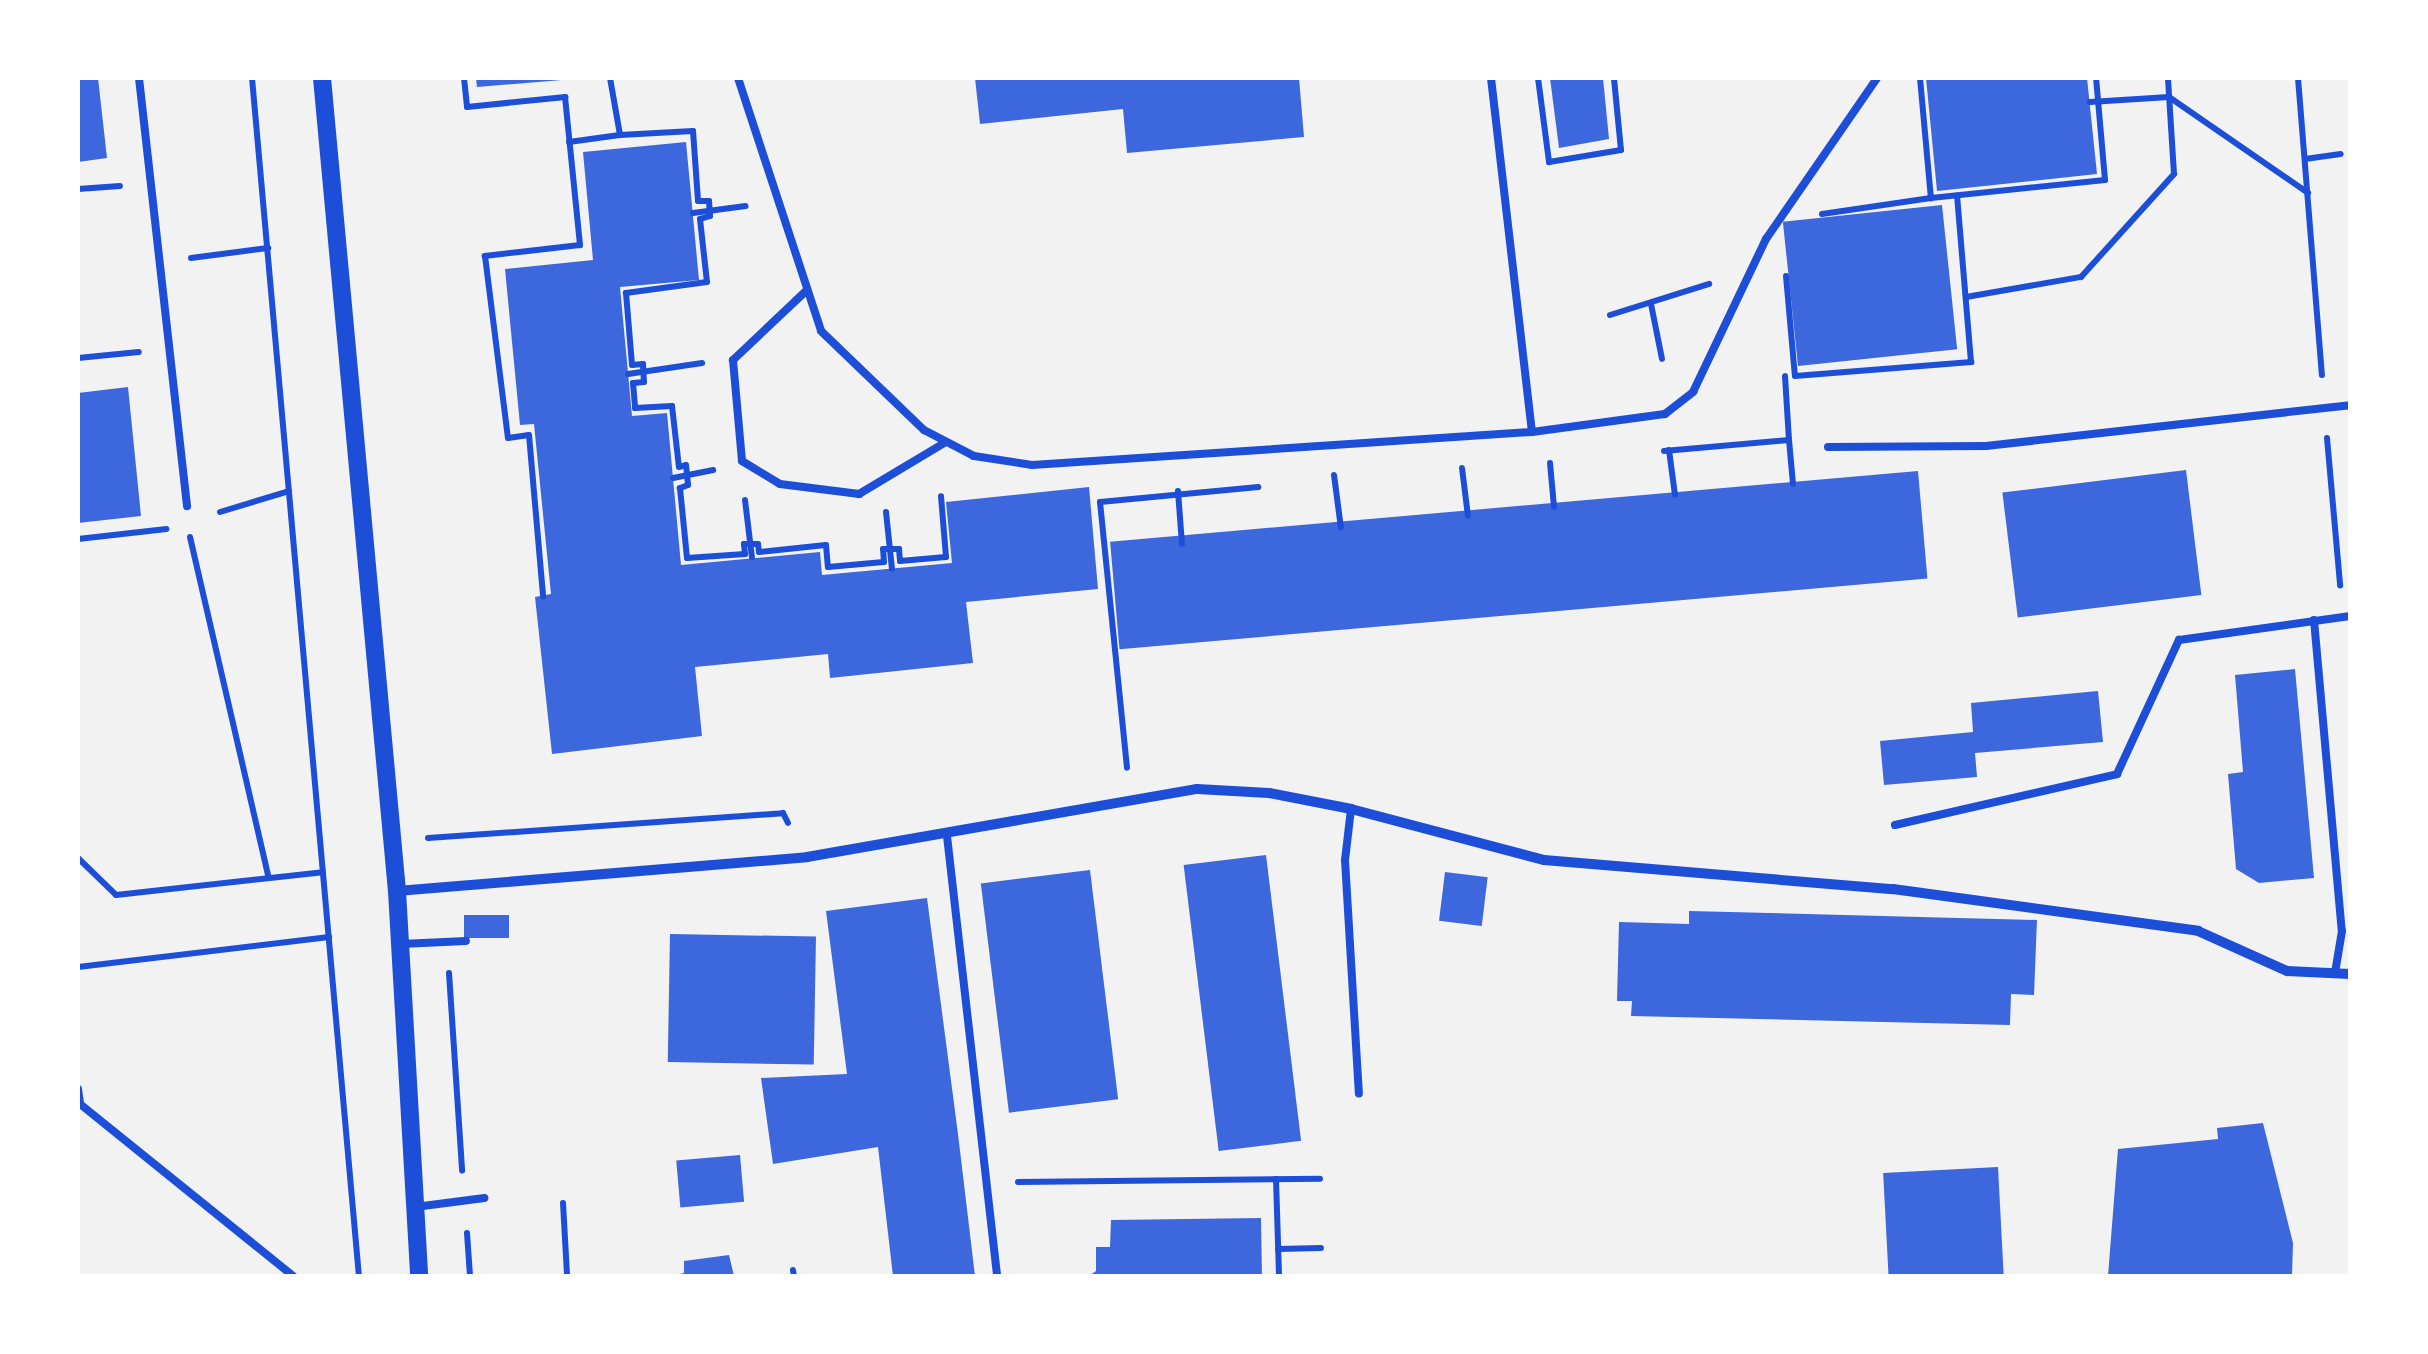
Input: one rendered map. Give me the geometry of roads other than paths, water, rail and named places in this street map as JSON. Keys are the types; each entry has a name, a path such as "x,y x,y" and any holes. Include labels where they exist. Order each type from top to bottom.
{"street":[{"path":"322,78 392,840 419,1276"},
{"path":"396,891 807,857 947,836 1130,798 1215,790 1351,809 1544,860 1893,889 2198,931 2287,970 2350,974"}],"lane":[{"path":"139,78 187,506"},
{"path":"738,78 820,332 924,430 974,456 1032,465 1532,432 1666,414 1694,392 1750,271 1877,78"},
{"path":"1491,78 1532,432"},
{"path":"807,290 733,360 742,461 780,484 859,494 946,442"},
{"path":"1828,447 1986,446 2350,405"},
{"path":"1895,824 2117,774 2179,640 2350,616"},
{"path":"2314,620 2342,930 2335,973"},
{"path":"1351,809 1345,860 1359,1094"},
{"path":"947,836 997,1276"},
{"path":"400,944 466,941"},
{"path":"78,1089 80,1104 293,1276"},
{"path":"415,1207 484,1198"}]}
